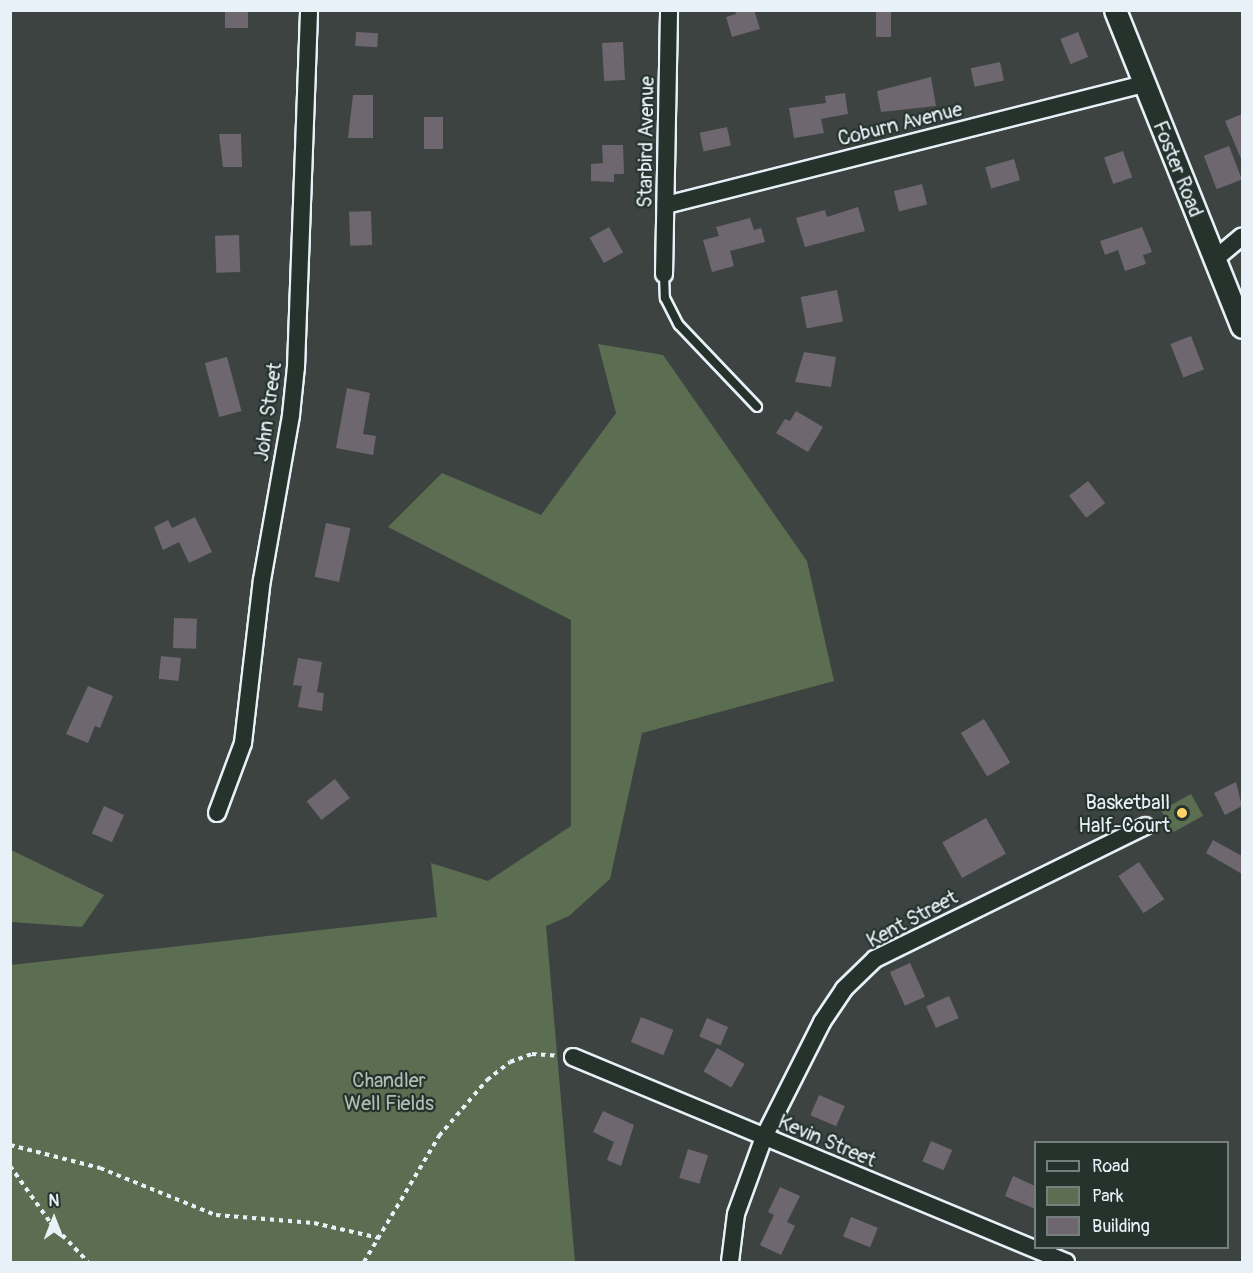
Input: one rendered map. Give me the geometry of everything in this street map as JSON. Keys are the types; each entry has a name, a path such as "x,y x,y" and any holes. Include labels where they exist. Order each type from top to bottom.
{"street":[{"name":"John Street","path":"217,813 243,742 262,580 295,376 309,10"},
{"name":"Starbird Avenue","path":"664,274 669,10"},
{"name":"Foster Road","path":"1115,10 1242,327"},
{"name":"Coburn Avenue","path":"666,205 1143,84"},
{"path":"1215,259 1242,236"},
{"name":"Kent Street","path":"730,1263 736,1214 764,1137 822,1022 844,989 875,959 1145,825"},
{"name":"Kevin Street","path":"573,1057 1066,1263"}],"lane":[{"path":"664,274 665,298 679,325 757,407"}],"path":[{"path":"364,1263 439,1136 488,1080 510,1062 532,1054 573,1057"},
{"path":"10,1145 99,1168 216,1215 314,1223 379,1238"},
{"path":"10,1166 50,1222 88,1263"}],"green space":[{"name":"Chandler Well Fields","path":"598,344 663,355 807,561 834,681 642,733 610,879 569,916 546,926 575,1262 11,1262 11,965 437,917 431,863 488,881 571,826 571,620 388,527 442,473 541,515 616,413"},
{"name":"Basketball Half-Court","path":"1191,794 1203,816 1173,832 1161,810"},
{"path":"11,850 104,895 82,927 11,922"}],"building":[{"path":"225,10 248,10 248,28 225,28"},
{"path":"735,10 754,10 760,29 732,37 726,17 736,14"},
{"path":"876,10 891,10 891,37 876,37"},
{"path":"356,32 378,33 377,47 355,46"},
{"path":"1078,32 1088,57 1070,64 1060,39"},
{"path":"623,42 625,80 604,81 602,43"},
{"path":"1000,62 1004,81 975,87 971,68"},
{"path":"931,77 936,106 881,112 877,91"},
{"path":"845,93 848,114 821,119 824,133 794,138 789,108 826,103 825,96"},
{"path":"353,95 373,95 373,138 348,138"},
{"path":"1242,114 1242,161 1225,121"},
{"path":"424,117 443,117 443,149 424,149"},
{"path":"727,127 731,146 704,151 700,133"},
{"path":"219,134 241,134 242,167 223,167"},
{"path":"602,145 623,145 624,174 614,174 614,182 591,181 591,164 603,163"},
{"path":"1229,146 1242,180 1217,189 1204,156"},
{"path":"1123,151 1132,177 1113,184 1104,158"},
{"path":"1014,159 1020,180 991,188 985,167"},
{"path":"922,184 927,204 899,211 894,191"},
{"path":"858,207 865,231 805,247 796,218 825,210 827,217"},
{"path":"371,211 372,245 350,246 349,212"},
{"path":"750,218 754,230 761,228 765,242 730,251 734,266 712,272 703,240 719,236 716,227"},
{"path":"609,227 623,252 604,263 590,238"},
{"path":"1142,227 1152,252 1143,255 1146,264 1125,271 1118,250 1105,255 1100,241"},
{"path":"239,235 240,272 216,273 215,236"},
{"path":"837,290 843,321 807,328 801,297"},
{"path":"1191,336 1204,370 1183,377 1170,344"},
{"path":"804,352 836,357 831,387 795,382"},
{"path":"227,357 241,411 219,417 205,363"},
{"path":"347,388 370,393 363,434 376,436 373,455 336,448"},
{"path":"796,411 823,427 808,452 776,433 785,419 790,421"},
{"path":"1088,481 1105,503 1086,518 1069,496"},
{"path":"195,517 212,552 189,563 179,542 163,550 154,527 168,520 172,528"},
{"path":"326,523 350,528 339,582 315,577"},
{"path":"174,618 197,619 196,649 173,648"},
{"path":"161,656 181,658 178,681 159,679"},
{"path":"298,658 322,662 317,692 324,693 322,711 298,707 302,686 293,685"},
{"path":"88,686 113,696 100,728 95,726 88,743 66,734"},
{"path":"984,719 1010,763 987,777 961,733"},
{"path":"335,779 350,798 321,820 307,801"},
{"path":"1236,782 1242,806 1225,815 1214,793"},
{"path":"104,806 124,815 112,842 92,833"},
{"path":"986,818 1006,854 962,878 942,842"},
{"path":"1213,840 1242,856 1242,874 1206,853"},
{"path":"1139,862 1164,899 1143,913 1118,876"},
{"path":"910,963 925,997 905,1006 890,972"},
{"path":"949,996 959,1018 936,1028 926,1006"},
{"path":"641,1017 673,1030 663,1055 631,1042"},
{"path":"707,1018 728,1027 720,1045 699,1036"},
{"path":"717,1048 745,1064 731,1087 704,1071"},
{"path":"819,1095 845,1106 836,1126 810,1115"},
{"path":"603,1111 634,1125 621,1166 607,1160 614,1142 593,1132"},
{"path":"931,1141 952,1150 944,1170 922,1161"},
{"path":"688,1149 708,1155 699,1184 679,1178"},
{"path":"1013,1176 1034,1186 1034,1209 1005,1196"},
{"path":"780,1187 800,1196 787,1222 795,1226 781,1255 760,1245 774,1215 768,1212"},
{"path":"851,1217 878,1228 870,1247 843,1236"}],"place":[{"name":"Basketball Half-Court","path":"1182,813"}]}
